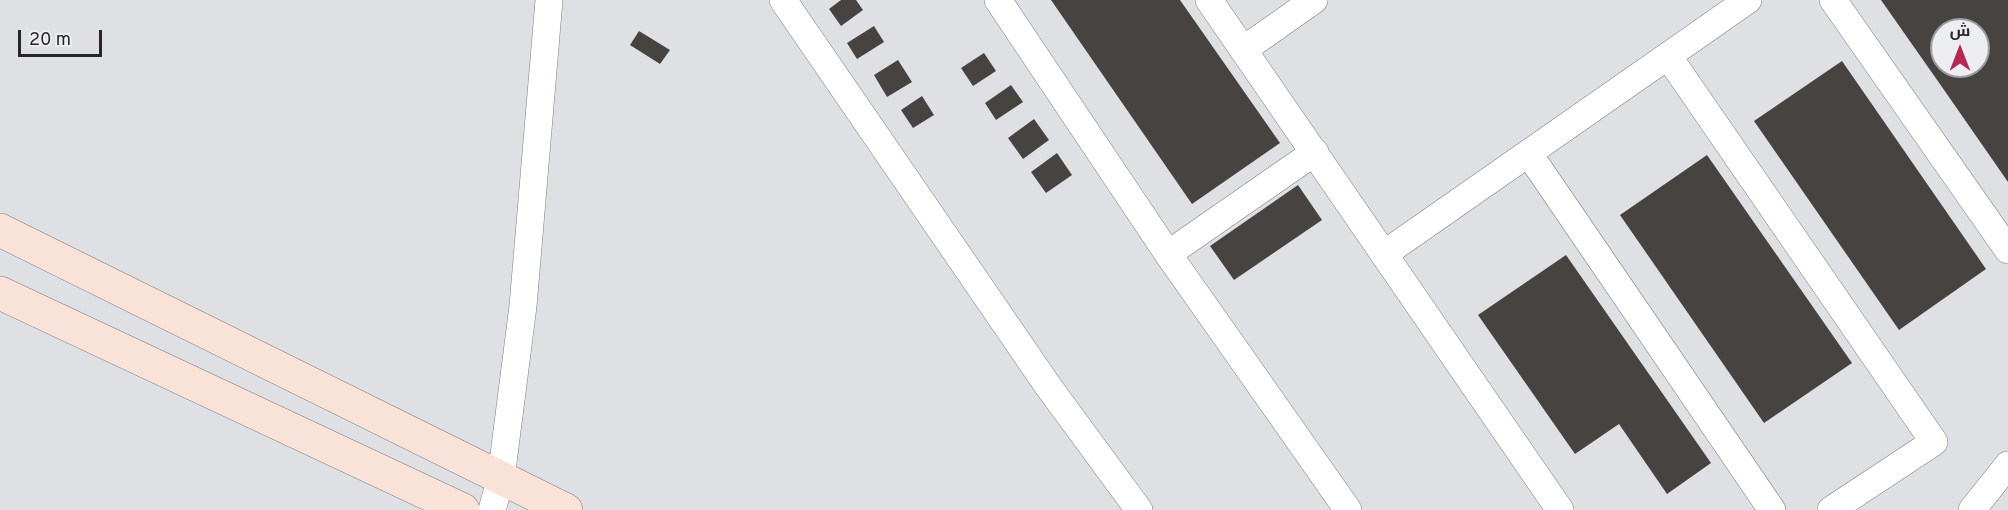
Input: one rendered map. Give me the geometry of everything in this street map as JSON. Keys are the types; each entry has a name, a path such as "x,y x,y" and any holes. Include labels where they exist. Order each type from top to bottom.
{"main road":[{"path":"0,230 566,510"},
{"path":"0,293 463,510"}],"street":[{"path":"492,510 501,478 523,306 549,0"},
{"path":"783,0 1048,386 1139,510"},
{"path":"998,0 1168,254 1348,510"},
{"path":"1209,0 1560,510"},
{"path":"1243,50 1314,0"},
{"path":"1384,254 1748,0"},
{"path":"1833,0 2008,250"},
{"path":"1668,56 1934,442 1831,510"},
{"path":"1168,254 1315,152"},
{"path":"1529,154 1772,510"},
{"path":"1972,510 2008,465"}],"building":[{"path":"841,0 856,0 863,10 841,26 829,9"},
{"path":"1051,0 1180,0 1280,143 1192,204"},
{"path":"1881,0 2008,0 2008,182 1935,78 1990,78 1990,18 1930,18 1930,70"},
{"path":"874,26 884,42 857,59 847,43"},
{"path":"639,31 670,50 660,64 630,45"},
{"path":"984,53 996,71 973,86 961,68"},
{"path":"898,60 912,82 887,97 874,75"},
{"path":"1842,61 1986,269 1899,330 1754,121"},
{"path":"1011,85 1023,102 996,120 985,103"},
{"path":"922,96 934,115 913,128 901,110"},
{"path":"1034,119 1049,140 1023,159 1008,138"},
{"path":"1057,153 1072,175 1046,193 1031,172"},
{"path":"1707,155 1852,363 1764,423 1620,215"},
{"path":"1298,185 1322,220 1234,280 1210,246"},
{"path":"1566,255 1711,463 1667,494 1619,424 1575,454 1478,315"}]}
